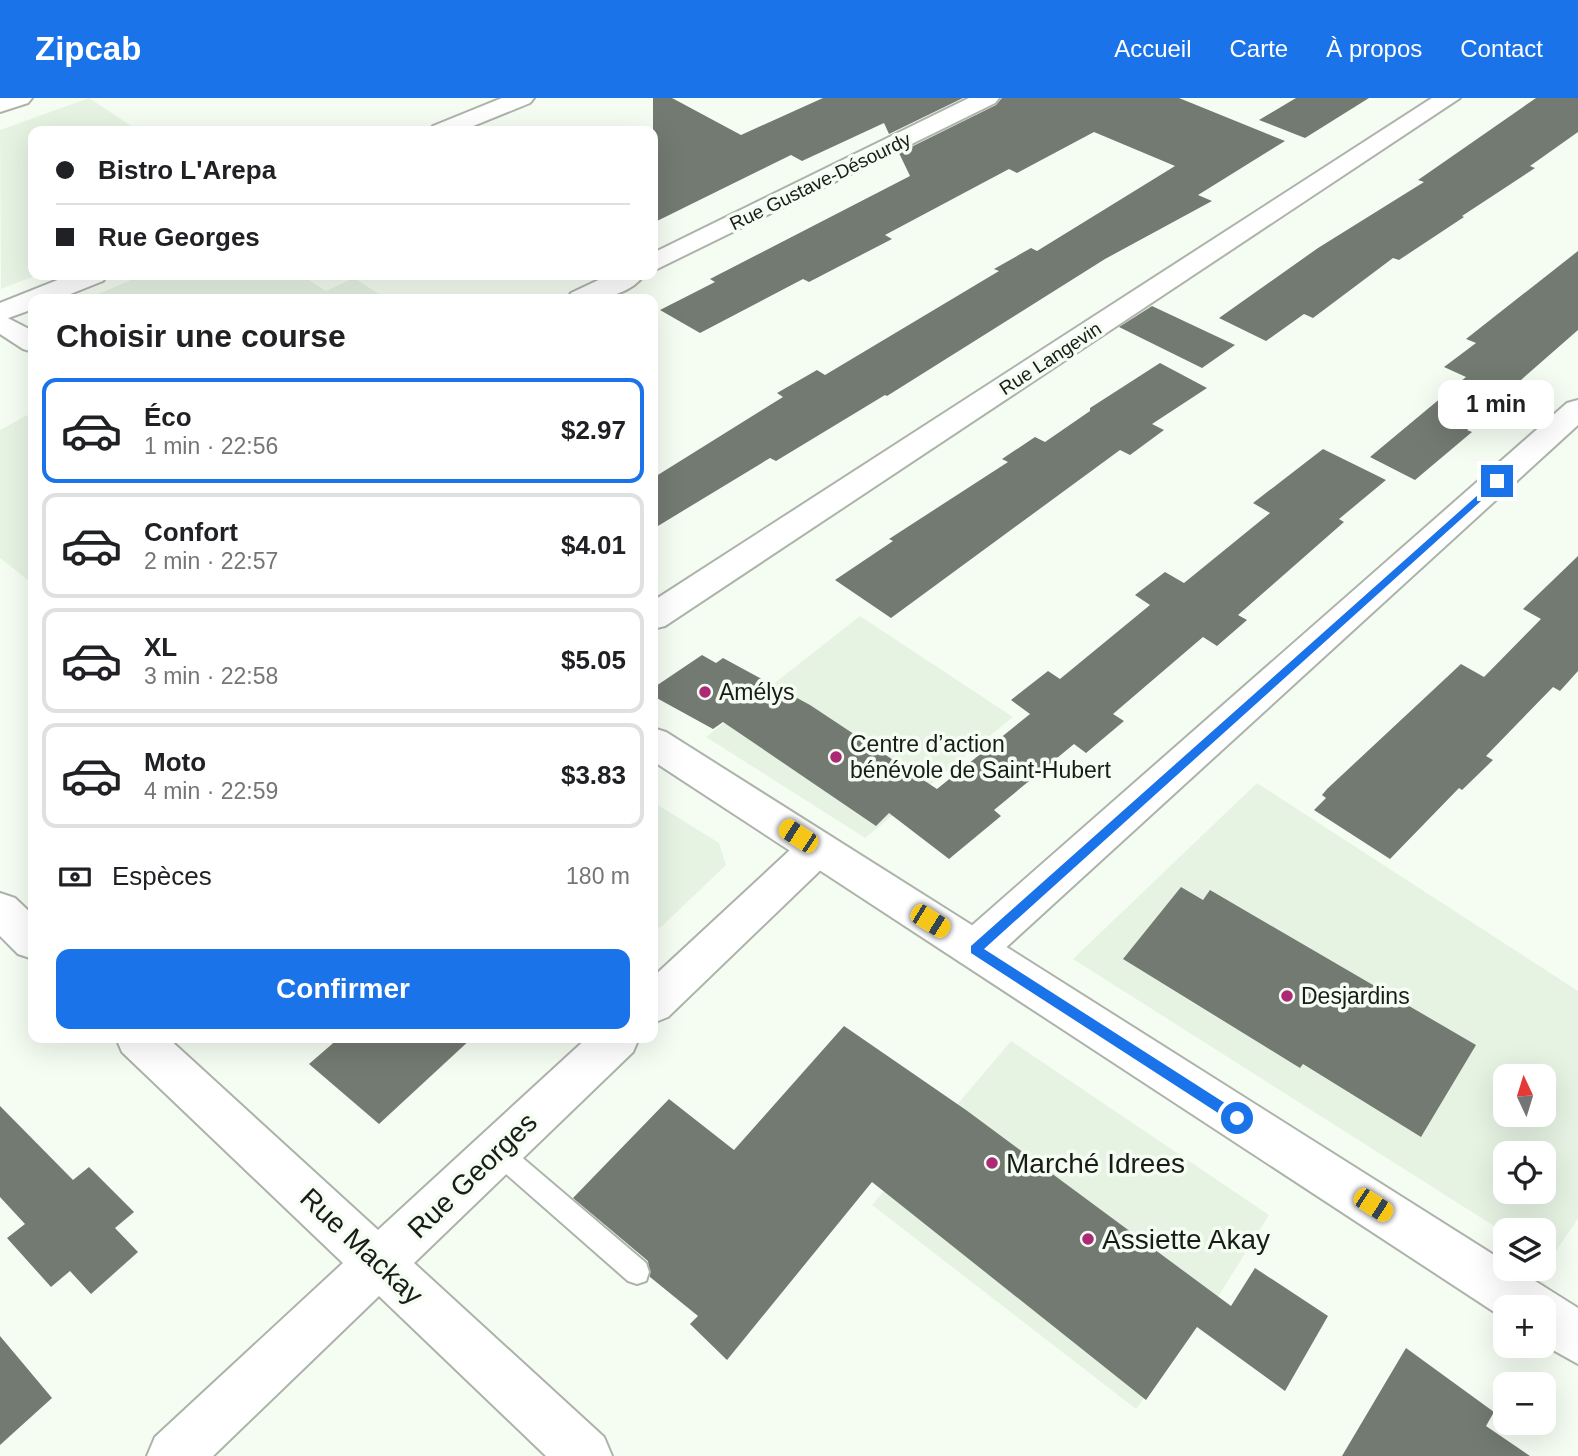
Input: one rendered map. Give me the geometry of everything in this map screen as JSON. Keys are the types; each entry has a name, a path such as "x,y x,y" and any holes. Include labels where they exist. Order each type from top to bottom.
{"street":[{"path":"0,105 20,98"},
{"path":"453,126 522,98"},
{"name":"Rue Gustave-Désourdy","path":"658,262 986,98"},
{"name":"Rue Langevin","path":"658,614 1448,98"},
{"path":"46,294 81,280"},
{"path":"591,294 620,280"},
{"path":"0,313 28,302"},
{"path":"0,322 28,340"},
{"path":"975,949 1578,409"},
{"path":"658,745 1512,1295"},
{"path":"658,999 817,849"},
{"path":"0,910 28,936"},
{"name":"Rue Mackay","path":"143,1043 333,1219 377,1265 429,1308 585,1456"},
{"name":"Rue Georges","path":"174,1456 612,1043"},
{"path":"1556,1323 1578,1338"}],"lane":[{"path":"496,1151 637,1272"}],"shaded area":[{"path":"89,98 131,126 28,126 28,278 1,289 0,130"},
{"path":"131,280 309,280 326,291 350,280 357,280 379,294 98,294"},
{"path":"28,415 28,580 0,558 0,430"},
{"path":"860,616 1013,717 865,838 706,737"},
{"path":"1257,783 1578,991 1578,1219 1556,1251 1556,1218 1493,1218 1493,1225 1073,959"},
{"path":"658,805 719,843 726,865 660,928"},
{"path":"1011,1041 1269,1215 1218,1297 1136,1409 872,1205"}],"building":[{"path":"653,98 672,98 741,135 823,98 963,98 889,134 884,123 802,161 791,155 658,221 658,126 653,126"},
{"path":"1002,98 1179,98 1285,141 1198,195 1212,201 1105,259 887,396 776,461 770,458 658,526 658,475 783,397 777,393 817,370 825,375 999,271 994,269 1031,248 1037,251 1175,166 1094,132 1017,173 1009,169 885,235 892,239 809,282 803,279 700,333 660,310 715,282 710,279 910,176 899,153 996,105"},
{"path":"1296,98 1369,98 1305,138 1259,120"},
{"path":"1536,98 1578,98 1578,132 1530,166 1535,168 1399,260 1393,258 1313,318 1304,314 1266,341 1219,318 1318,248 1424,182 1418,180"},
{"path":"1578,251 1578,330 1521,380 1525,382 1467,430 1472,432 1415,480 1370,457 1466,377 1444,367 1476,343 1466,339"},
{"path":"1152,306 1235,345 1202,368 1119,327"},
{"path":"1160,363 1207,388 1152,424 1164,430 1130,455 1120,450 891,618 835,580 893,541 889,539 1008,462 1002,459 1035,437 1045,442 1090,411 1090,408"},
{"path":"1323,449 1386,480 1339,519 1344,522 1238,615 1247,620 1217,646 1203,637 1113,714 1124,721 1086,753 1074,744 994,810 1001,816 949,859 889,813 876,826 723,722 713,729 658,699 658,685 702,655 716,663 723,658 810,705 937,789 1030,714 1011,700 1048,671 1060,679 1150,605 1135,595 1165,572 1184,583 1270,513 1253,503"},
{"path":"1578,556 1578,671 1560,691 1553,687 1486,756 1493,760 1462,790 1459,788 1390,859 1314,810 1326,798 1322,795 1327,789 1461,664 1484,677 1541,619 1523,609"},
{"name":"Desjardins","path":"1181,887 1203,900 1210,890 1476,1045 1421,1137 1303,1064 1300,1068 1123,959"},
{"path":"844,1026 966,1110 1231,1306 1255,1268 1328,1316 1285,1391 1197,1327 1146,1400 872,1182 727,1360 690,1324 698,1316 650,1277 648,1261 573,1198 669,1099 734,1150"},
{"path":"333,1043 467,1043 379,1124 309,1064"},
{"path":"0,1106 73,1180 89,1167 134,1212 115,1228 138,1252 91,1294 70,1271 51,1287 7,1238 25,1224 0,1197"},
{"path":"0,1336 52,1398 0,1445"},
{"path":"1406,1348 1493,1411 1486,1426 1493,1431 1493,1435 1499,1435 1530,1456 1342,1456"}],"place":[{"name":"Amélys","path":"705,692"},
{"name":"Centre d’action bénévole de Saint-Hubert","path":"836,757"},
{"name":"Desjardins","path":"1287,996"},
{"name":"Marché Idrees","path":"992,1163"},
{"name":"Assiette Akay","path":"1088,1239"}],"route":[{"path":"1237,1118 975,949 1497,481"}]}
